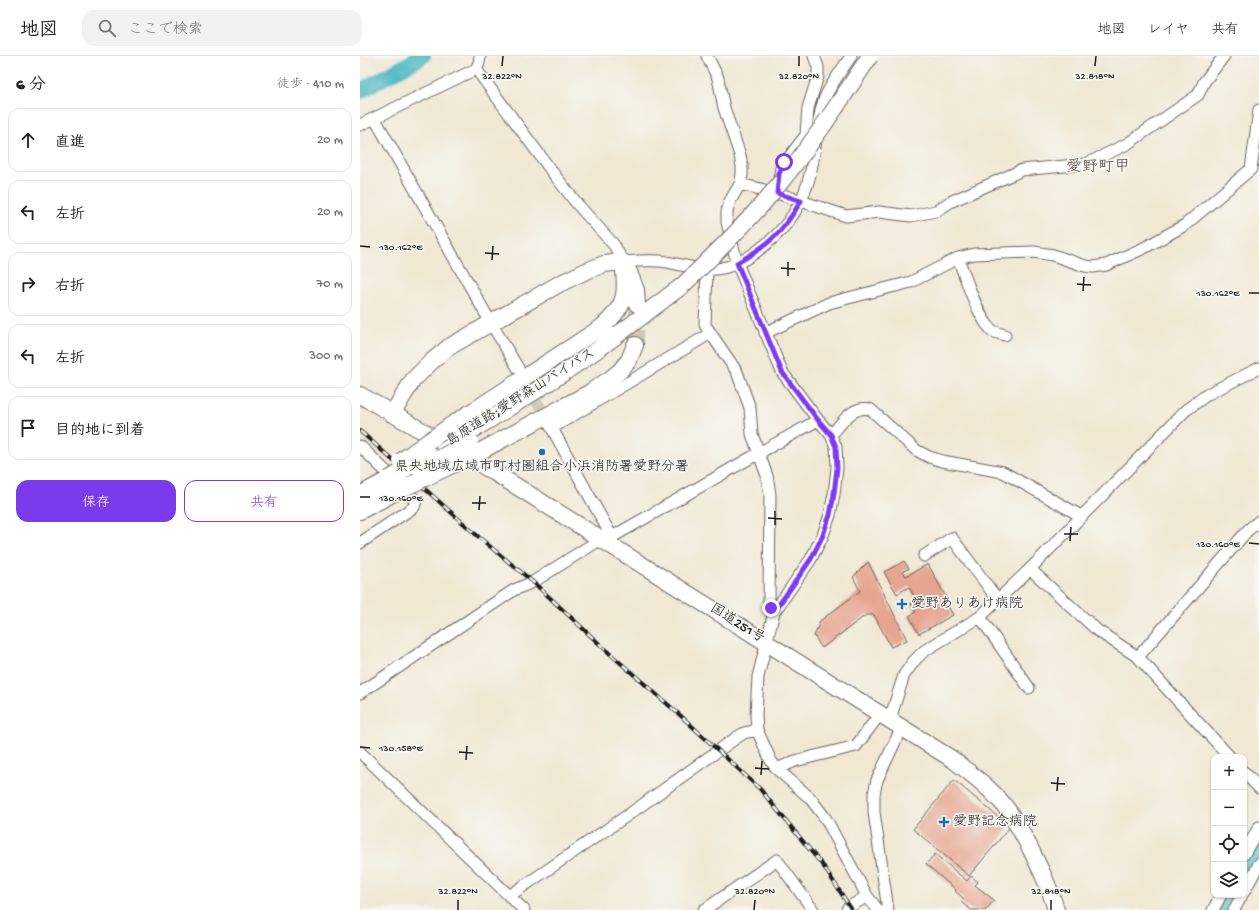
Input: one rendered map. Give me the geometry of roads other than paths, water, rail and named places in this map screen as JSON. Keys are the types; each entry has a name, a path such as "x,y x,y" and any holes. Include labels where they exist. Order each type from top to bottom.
{"highway":[{"name":"島原道路;愛野森山バイパス","path":"465,439 560,387 625,340 651,318 722,247 769,196 806,151 870,56"},
{"path":"623,262 632,277 636,290 637,304"},
{"path":"392,414 414,380 431,362 450,347 559,284 604,264 623,262"},
{"path":"360,495 391,482 465,439 602,327 613,317 621,306 626,284 623,262"},
{"path":"360,506 391,482 465,439 589,393 620,371 629,360 625,340"},
{"name":"国道251号","path":"360,395 492,471 607,540 952,759 972,774 1002,803 1023,835 1043,874 1052,895 1056,910"},
{"path":"360,489 391,482"},
{"path":"360,511 391,482"}],"street":[{"path":"360,125 375,119 476,68 479,63 480,56"},
{"path":"707,56 718,78 724,108 742,166 740,184 729,203 727,212 727,222 737,263 782,372 831,435 836,447 837,468 830,515 823,535 811,559 774,612 758,677 756,696 757,730 771,761 777,769 810,798 826,819 867,896 878,910"},
{"path":"777,193 781,168 806,135 808,108 818,76 818,67 814,56"},
{"path":"476,68 553,173 578,205 614,245 623,262 660,261 707,270 723,268 737,263 757,252 774,238 789,222 801,201 810,175 818,120 825,97 851,56"},
{"path":"740,184 777,193 846,216 879,212 911,216 936,211 950,202 1022,170 1086,164 1126,144 1198,95 1204,82 1224,56"},
{"path":"765,333 829,303 911,282 958,258 974,254 1034,252 1053,255 1085,266 1093,267 1106,265 1144,248 1185,225 1251,169 1259,110"},
{"path":"375,119 518,368"},
{"path":"958,258 984,320 994,332 1005,335"},
{"path":"707,270 705,325 737,372 750,408 752,434 767,476 770,494 769,603 774,612"},
{"path":"607,540 550,425 711,333"},
{"path":"888,910 874,812 874,794 890,720 904,675 914,661 924,651 980,617 1186,410 1208,394 1259,368"},
{"path":"831,435 852,412 858,409 870,409 916,450 929,457 942,461 1003,472 1081,516"},
{"path":"360,693 514,590 533,582 818,420"},
{"path":"360,543 414,507 416,503 416,501 361,448"},
{"path":"1138,657 1248,530 1259,521"},
{"path":"924,556 952,538 998,600"},
{"path":"1030,568 1098,631 1138,657 1227,754"},
{"path":"980,617 1029,688"},
{"path":"777,769 796,760 856,746 890,720"},
{"path":"509,896 628,815 736,738 744,733 757,730"},
{"path":"360,752 524,910"},
{"path":"1247,775 1259,788"},
{"path":"1247,849 1259,827"},
{"path":"704,910 777,860 813,910"},
{"path":"1247,886 1259,864"},
{"path":"847,910 867,896"},
{"path":"1212,910 1219,898"},
{"path":"1234,910 1240,898"}],"waterway":[{"path":"360,91 423,56"},
{"path":"1247,871 1259,849"},
{"path":"1225,910 1232,898"}],"tunnel":[{"path":"635,345 637,310"},
{"path":"520,372 548,421"}],"railway":[{"path":"360,431 481,539 533,582 760,789 824,867 852,910"}],"place":[{"name":"県央地域広域市町村圏組合小浜消防署愛野分署","path":"542,452"},
{"name":"愛野ありあけ病院","path":"902,604"},
{"name":"愛野記念病院","path":"944,822"}],"district":[{"name":"愛野町甲","path":"1098,168"}]}
